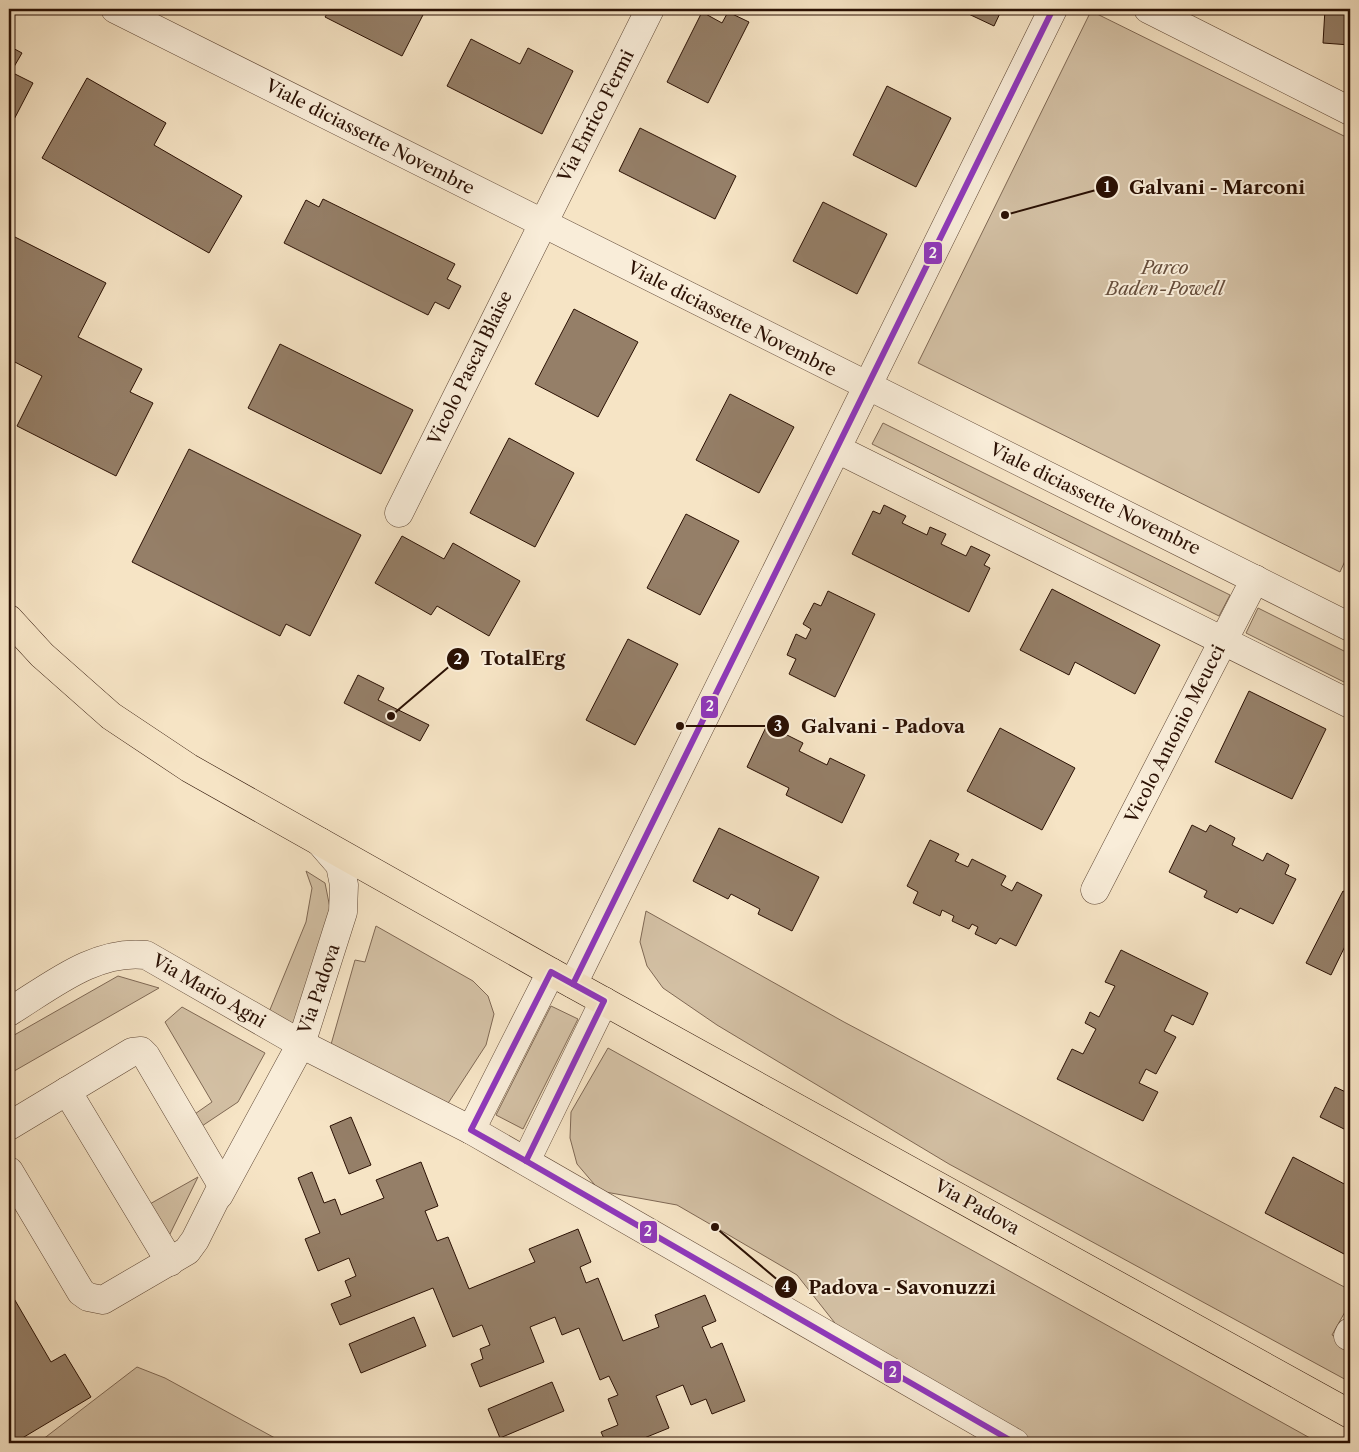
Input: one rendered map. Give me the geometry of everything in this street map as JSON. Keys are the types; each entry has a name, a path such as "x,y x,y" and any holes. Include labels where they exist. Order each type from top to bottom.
{"main road":[{"name":"Via Padova","path":"9,619 42,655 111,716 189,768 562,978 1350,1414"}],"street":[{"name":"Viale diciassette Novembre","path":"115,9 1350,626"},
{"name":"Via Enrico Fermi","path":"542,223 650,9"},
{"path":"471,1130 562,978 837,449 1053,9"},
{"path":"1148,9 1350,111"},
{"name":"Vicolo Pascal Blaise","path":"399,513 542,223"},
{"path":"837,449 1350,704"},
{"name":"Vicolo Antonio Meucci","path":"1095,890 1255,579"},
{"name":"Via Padova","path":"320,842 340,865 344,885 344,912 300,1044 471,1130 1015,1443"},
{"name":"Via Mario Agni","path":"9,1012 86,965 111,958 138,954 146,955 300,1044"},
{"path":"526,1161 604,1001"},
{"path":"9,1171 81,1292 88,1297 103,1300 112,1297 187,1251 195,1240 300,1044"},
{"path":"9,1126 132,1052 144,1052 220,1182 219,1195"},
{"path":"67,1091 170,1262"}],"green space":[{"name":"Parco Baden-Powell","path":"1091,11 1350,139 1350,550 1340,572 918,363"},
{"path":"883,423 1230,595 1219,616 872,444"},
{"path":"1258,608 1350,654 1350,685 1246,633"},
{"path":"306,871 325,883 330,908 295,1028 269,1012 306,922 312,888"},
{"path":"646,911 844,1022 1350,1290 1350,1303 1332,1335 1350,1345 1350,1382 949,1164 717,1025 663,988 647,966 640,942"},
{"path":"376,926 473,981 488,996 494,1014 486,1045 445,1108 330,1048 355,960 365,962"},
{"path":"118,976 159,988 9,1074 9,1038"},
{"path":"551,1006 578,1019 523,1129 496,1115"},
{"path":"182,1007 265,1053 238,1102 199,1128 192,1116 212,1102 165,1022"},
{"path":"608,1048 1319,1443 1034,1443 842,1332 797,1275 715,1227 677,1205 600,1191 577,1164 570,1138 571,1112"},
{"path":"198,1177 169,1236 148,1205"},
{"path":"137,1367 165,1378 284,1443 38,1443"}],"building":[{"path":"330,9 426,9 402,56 325,17"},
{"path":"958,9 1002,9 994,26"},
{"path":"1325,9 1350,9 1350,45 1323,43"},
{"path":"702,12 722,23 728,12 749,22 708,103 667,82"},
{"path":"471,39 520,64 528,48 573,71 542,134 447,86"},
{"path":"9,46 22,53 11,72 33,83 9,129"},
{"path":"87,78 166,123 154,145 242,196 209,253 42,158"},
{"path":"887,86 951,118 916,187 853,155"},
{"path":"640,128 736,176 715,219 619,171"},
{"path":"323,199 455,264 447,279 461,286 449,309 435,302 428,315 284,243 306,200 319,207"},
{"path":"823,202 887,234 857,294 793,261"},
{"path":"11,235 106,283 78,337 142,369 130,392 153,403 116,476 17,426 42,376 9,359 9,239"},
{"path":"574,309 638,342 598,417 535,384"},
{"path":"280,344 413,410 381,474 248,408"},
{"path":"730,394 794,427 759,493 696,460"},
{"path":"509,438 574,473 535,547 470,513"},
{"path":"189,449 361,535 310,636 286,624 280,636 132,562"},
{"path":"884,505 906,516 902,523 927,535 930,527 946,534 941,544 966,556 971,546 990,555 984,565 990,568 969,612 852,554 873,511 880,514"},
{"path":"686,514 739,541 700,615 647,588"},
{"path":"402,536 444,559 453,543 520,581 489,636 437,606 431,615 375,583"},
{"path":"1052,589 1160,645 1135,694 1075,662 1069,675 1020,650"},
{"path":"828,591 875,614 835,697 789,674 796,659 787,655 796,634 806,639 811,629 803,624 814,603 821,606"},
{"path":"628,639 678,664 635,745 586,720"},
{"path":"358,675 384,688 378,700 429,725 420,741 344,703"},
{"path":"1249,691 1326,729 1292,799 1215,762"},
{"path":"767,725 803,743 799,751 827,765 830,758 865,775 842,823 786,795 789,788 747,767"},
{"path":"1000,728 1075,768 1042,830 967,791"},
{"path":"1192,825 1206,832 1210,825 1235,838 1232,845 1263,861 1267,853 1289,865 1285,874 1296,879 1273,924 1240,908 1237,913 1204,897 1207,891 1169,872"},
{"path":"719,828 819,877 792,931 758,914 760,909 731,894 728,899 693,881"},
{"path":"930,840 959,854 955,861 968,867 972,859 1006,876 1001,885 1012,891 1017,882 1042,895 1016,946 1000,938 996,944 975,934 978,927 972,924 969,929 952,921 954,916 942,910 940,916 913,903 918,892 907,886"},
{"path":"1343,891 1350,894 1350,936 1331,975 1306,963"},
{"path":"1121,950 1208,993 1193,1025 1172,1015 1164,1031 1176,1037 1156,1074 1146,1069 1139,1083 1158,1092 1143,1121 1057,1079 1072,1049 1083,1054 1096,1029 1085,1023 1090,1012 1099,1017 1115,986 1105,982"},
{"path":"1335,1087 1350,1094 1350,1132 1320,1117"},
{"path":"351,1117 371,1165 349,1174 330,1126"},
{"path":"1293,1157 1350,1187 1350,1246 1346,1255 1265,1213"},
{"path":"421,1162 438,1206 425,1211 437,1241 448,1237 469,1289 535,1262 529,1249 578,1229 591,1262 580,1267 586,1283 598,1278 623,1341 659,1327 655,1315 705,1295 716,1321 702,1327 711,1348 722,1343 745,1401 712,1414 706,1399 691,1405 683,1385 656,1396 669,1428 632,1443 606,1443 601,1432 618,1425 608,1399 618,1395 609,1376 600,1380 579,1328 562,1335 555,1317 530,1327 544,1362 480,1387 471,1364 483,1359 480,1349 490,1345 482,1325 453,1337 433,1288 340,1325 331,1304 351,1296 345,1281 356,1276 349,1258 318,1271 305,1239 320,1233 298,1178 312,1172 324,1203 335,1199 341,1215 384,1198 376,1180"},
{"path":"9,1290 51,1362 65,1354 91,1397 14,1443 9,1443"},
{"path":"414,1317 426,1346 361,1373 349,1344"},
{"path":"552,1382 564,1411 500,1438 488,1409"}],"transit line":[{"name":"2","path":"573,984 1053,9"},
{"name":"2","path":"551,972 604,1001 526,1161 471,1130 551,972"},
{"name":"2","path":"526,1161 1015,1443"}],"place":[{"name":"Galvani - Marconi","path":"1005,215"},
{"name":"TotalErg","path":"391,716"},
{"name":"Galvani - Padova","path":"680,726"},
{"name":"Padova - Savonuzzi","path":"715,1227"}]}
